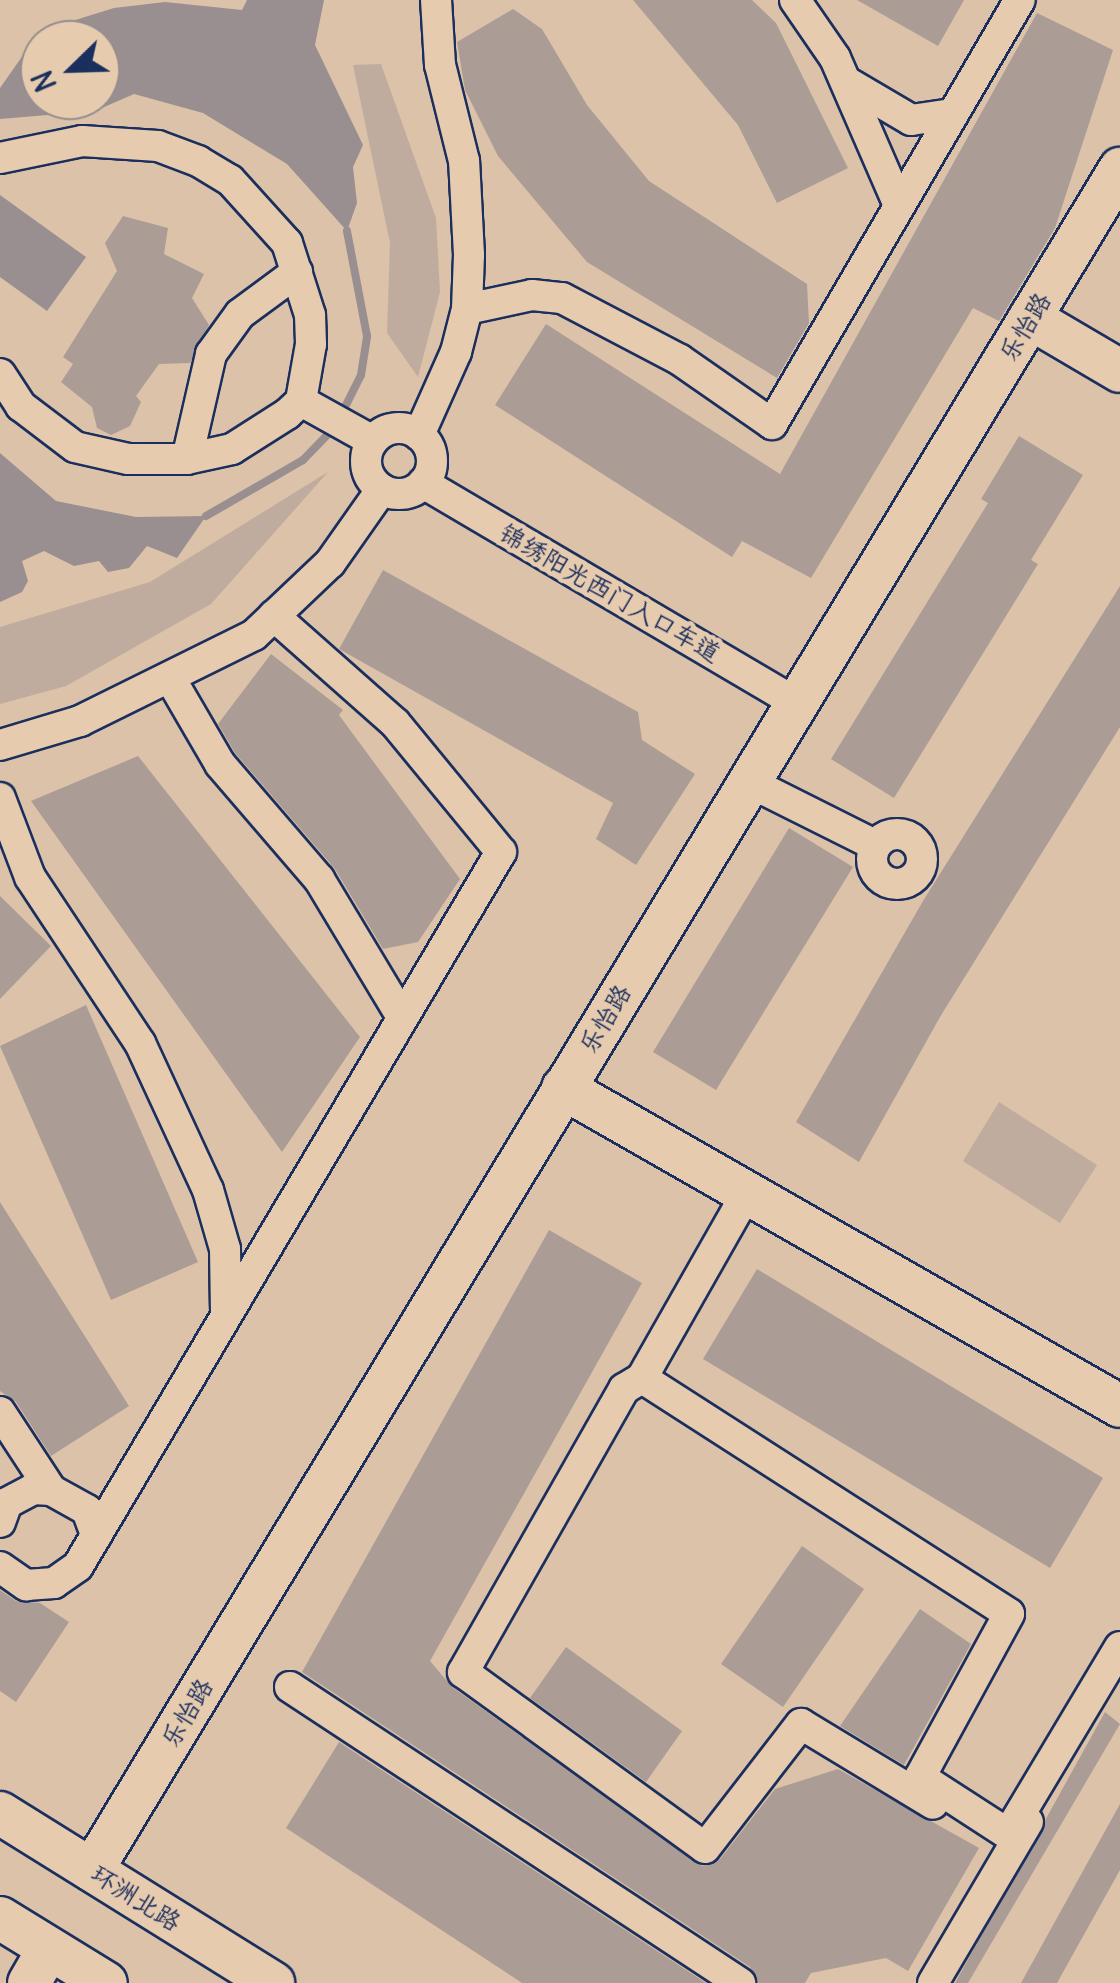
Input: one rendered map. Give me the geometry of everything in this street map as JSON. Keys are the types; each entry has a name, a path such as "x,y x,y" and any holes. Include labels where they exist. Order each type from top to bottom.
{"street":[{"path":"420,435 467,309 470,206 440,65 436,0"},
{"path":"795,0 847,82 898,203"},
{"path":"467,309 532,295 562,298 680,360 772,424 1020,0"},
{"path":"847,82 910,120 952,114"},
{"path":"0,158 82,141 172,149 230,180 274,223 297,272 311,344 301,401 247,442 187,459 128,459 75,447 21,406 0,374"},
{"name":"乐怡路","path":"92,1870 1120,169"},
{"path":"187,459 212,354 240,314 297,272"},
{"path":"1030,318 1120,370"},
{"path":"301,401 373,441"},
{"path":"390,429 420,435 431,453 423,483 404,493 382,489 368,472 373,441 390,429"},
{"name":"锦绣阳光西门入口车道","path":"423,483 796,703"},
{"path":"0,745 80,721 254,635 348,541 382,489"},
{"path":"0,1567 26,1585 54,1582 78,1566 226,1310 501,852 395,723 274,616"},
{"path":"170,678 220,764 318,879 402,1017"},
{"path":"749,782 875,846"},
{"path":"0,798 30,877 140,1043 208,1190 224,1249 226,1310"},
{"path":"563,1088 1120,1406"},
{"path":"747,1194 642,1378 624,1389 462,1672 705,1848 801,1724 1005,1840"},
{"path":"642,1378 1009,1614 920,1777 1005,1840"},
{"path":"0,1412 51,1490"},
{"path":"0,1522 7,1504 33,1489 51,1490 87,1510 96,1535"},
{"path":"923,1983 1120,1646"},
{"path":"933,1983 1120,1664"},
{"path":"290,1687 740,1983"},
{"name":"环洲北路","path":"0,1812 273,1983"},
{"path":"0,1918 39,1966 106,1983"}],"shaded area":[{"path":"247,0 324,0 315,45 363,145 353,167 357,203 347,231 287,164 203,113 134,94 120,100 120,20 75,20 114,8 165,2 242,10"},
{"path":"20,60 20,117 0,119 0,88"},
{"path":"381,64 436,218 440,292 418,377 387,333 390,243 353,65"},
{"path":"0,195 86,257 47,311 0,277"},
{"path":"0,453 56,501 136,517 206,516 177,558 147,546 129,568 108,572 99,561 74,566 44,551 22,561 28,581 22,592 0,602"},
{"path":"328,472 211,604 66,686 0,704 0,627 150,582"},
{"path":"999,1102 1097,1165 1060,1223 963,1161"}],"building":[{"path":"633,0 752,0 776,23 848,168 777,203 738,125"},
{"path":"857,0 964,0 938,46"},
{"path":"513,9 542,29 587,105 649,181 807,284 809,323 777,378 587,262 498,156 465,90 457,42"},
{"path":"1037,13 1113,50 1055,228 999,321 973,308 811,578 742,541 732,557 495,405 546,324 780,474"},
{"path":"123,216 168,228 164,254 204,274 192,298 209,325 190,363 159,364 136,396 141,402 130,426 111,435 97,428 92,407 61,382 73,364 63,357 117,271 105,243"},
{"path":"1019,436 1083,475 1031,560 1038,564 894,798 831,759 988,503 981,499"},
{"path":"383,570 638,712 642,740 695,774 636,865 596,839 613,803 339,649"},
{"path":"1120,586 1120,727 940,1017 859,1162 796,1122 923,901"},
{"path":"271,654 343,710 339,715 460,879 418,942 383,949 335,869 235,753 218,724"},
{"path":"138,756 360,1037 282,1152 31,801"},
{"path":"789,828 853,867 716,1090 653,1052"},
{"path":"0,896 51,946 0,999"},
{"path":"86,1005 198,1262 111,1300 0,1046"},
{"path":"0,1202 129,1406 51,1456 16,1402 0,1391"},
{"path":"549,1230 642,1283 430,1661 452,1687 702,1866 720,1859 775,1789 838,1769 979,1848 908,1971 886,1958 811,1973 805,1983 759,1983 750,1967 302,1672"},
{"path":"757,1269 1103,1478 1050,1568 703,1359"},
{"path":"802,1546 864,1589 783,1707 721,1664"},
{"path":"0,1590 16,1601 40,1603 69,1622 16,1702 0,1691"},
{"path":"920,1609 971,1644 904,1765 840,1726"},
{"path":"566,1647 682,1731 646,1782 530,1698"},
{"path":"1105,1712 1120,1724 968,1983 955,1983"},
{"path":"339,1742 706,1983 522,1983 286,1828"},
{"path":"1120,1804 1120,1870 1057,1983 1021,1983"}],"waterway":[{"path":"342,413 361,375 367,336 347,231"},
{"path":"206,516 303,460 336,426"}]}
